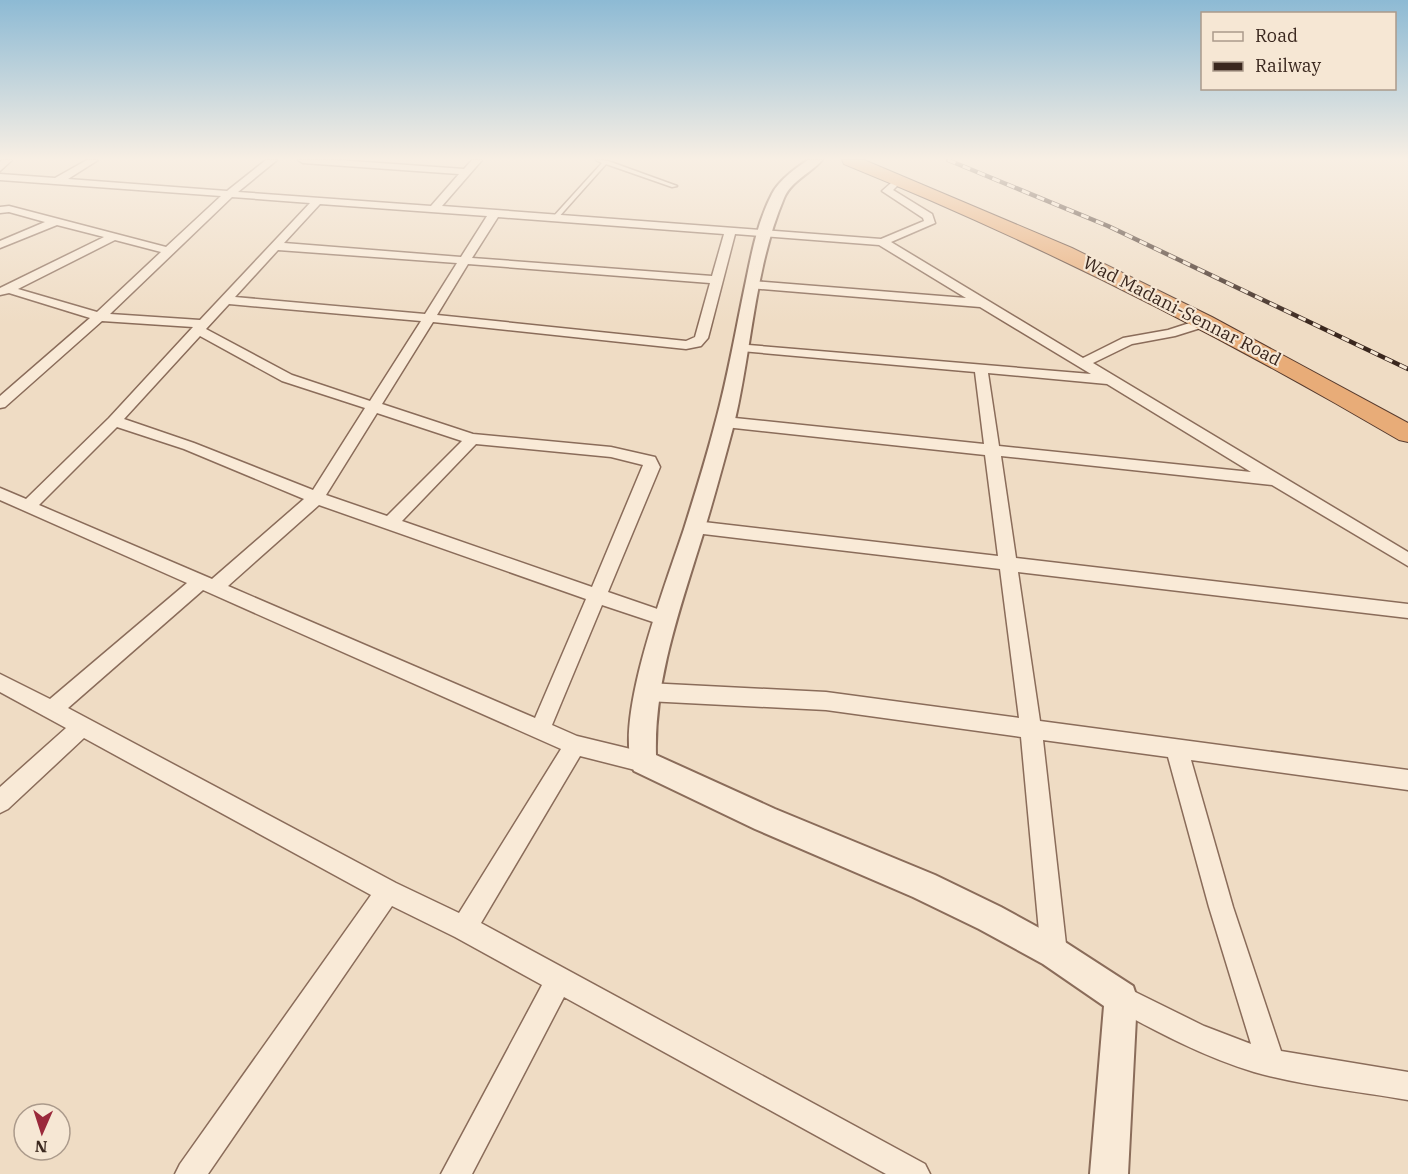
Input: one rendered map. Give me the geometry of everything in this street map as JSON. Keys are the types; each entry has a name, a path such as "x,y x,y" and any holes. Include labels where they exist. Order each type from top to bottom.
{"highway":[{"name":"Wad Madani-Sennar Road","path":"983,215 1018,230 1287,364 1408,434"},
{"name":"Wad Madani-Sennar Road","path":"1003,215 1136,277 1298,360 1408,421"}],"street":[{"path":"29,215 168,251"},
{"path":"0,404 99,317 207,215"},
{"path":"28,506 114,421 304,215"},
{"path":"52,710 316,498 493,215"},
{"path":"506,215 882,242 930,223 926,215"},
{"path":"643,762 642,721 646,692 665,619 695,527 725,422 764,234 771,215"},
{"path":"0,245 54,222"},
{"path":"227,300 430,317 617,338 696,344 701,338 730,231"},
{"path":"3,291 111,237"},
{"path":"882,242 1408,560"},
{"path":"276,246 716,280"},
{"path":"753,285 985,303"},
{"path":"3,291 99,317 201,327 287,378 472,439 611,452 650,461 652,467 540,729"},
{"path":"1083,363 1128,341 1170,333 1205,322"},
{"path":"741,347 1113,381"},
{"path":"981,369 1031,729 1054,953"},
{"path":"114,421 189,446 316,498 665,619"},
{"path":"725,422 1277,481"},
{"path":"390,523 472,439"},
{"path":"0,494 575,744 643,762 765,819 924,886 1054,953 1121,998 1166,1022 1215,1043 1270,1062 1408,1086"},
{"path":"695,527 1408,611"},
{"path":"0,682 388,891 464,928 915,1174"},
{"path":"646,692 826,701 1408,780"},
{"path":"0,802 82,727"},
{"path":"464,928 575,744"},
{"path":"1178,749 1204,852 1239,972 1270,1062"},
{"path":"190,1174 388,891"},
{"path":"456,1174 559,980"},
{"path":"1109,1174 1121,998"}],"lane":[{"path":"555,218 558,215"}],"railway":[{"path":"1081,215 1408,369"}]}
